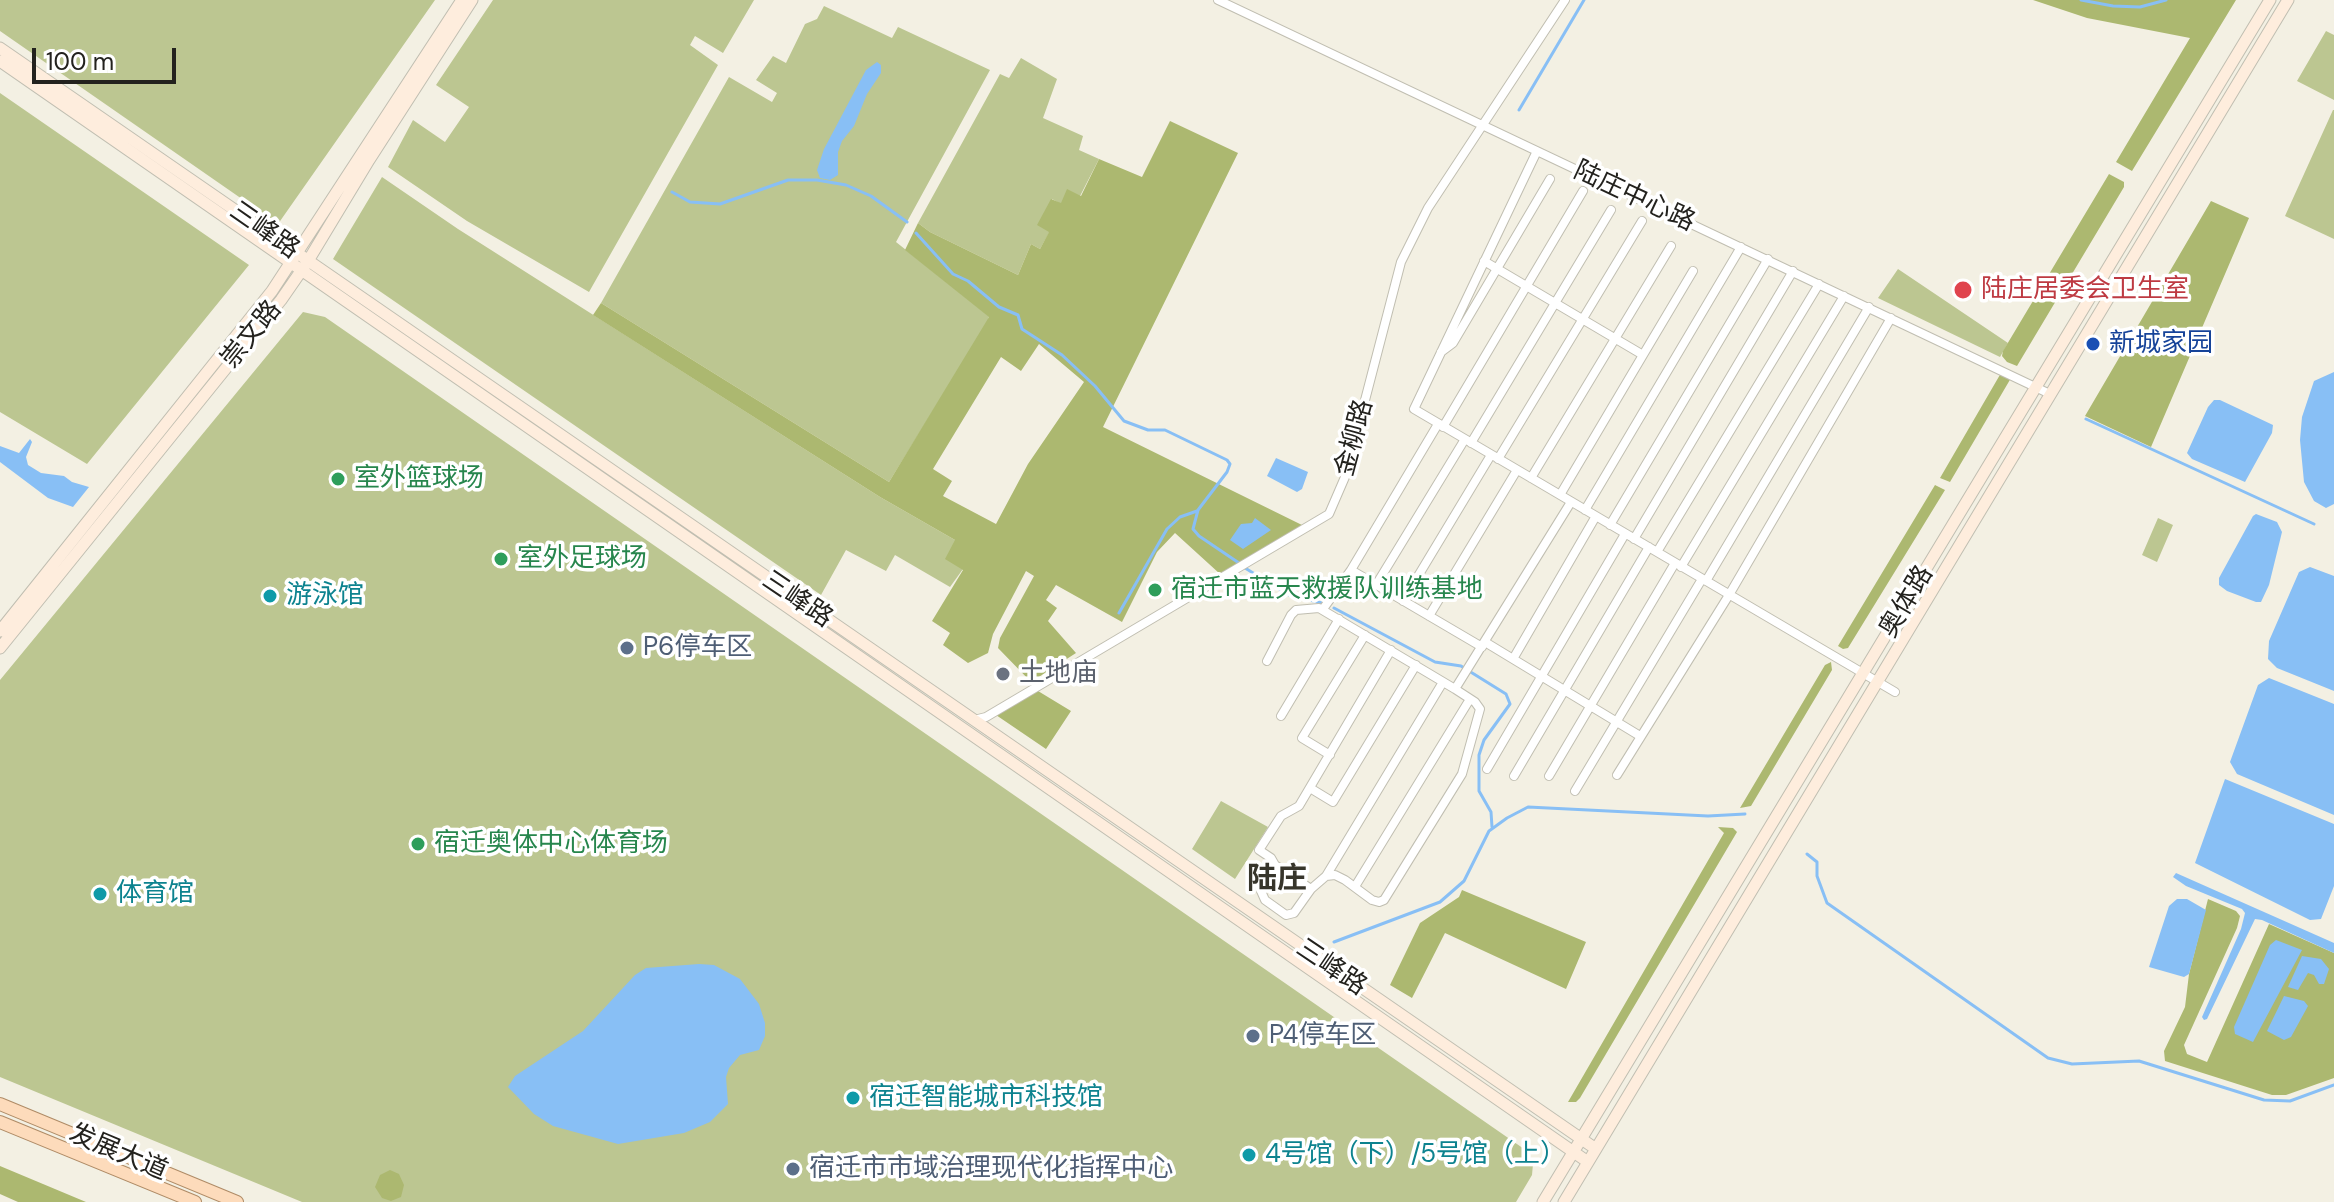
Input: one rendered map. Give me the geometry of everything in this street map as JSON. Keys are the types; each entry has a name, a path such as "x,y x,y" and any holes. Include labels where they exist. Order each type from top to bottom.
{"main road":[{"name":"崇文路","path":"0,648 281,300 300,262 462,0"},
{"name":"崇文路","path":"0,631 300,262 472,0"},
{"name":"奥体路","path":"1543,1202 2270,0"},
{"name":"奥体路","path":"1569,1200 1588,1162 2288,0"},
{"name":"三峰路","path":"0,48 300,262 1269,933 1596,1149"},
{"name":"三峰路","path":"0,61 974,720 1588,1162"},
{"name":"发展大道","path":"0,1104 237,1202"},
{"name":"发展大道","path":"0,1122 195,1202"}],"street":[{"name":"陆庄中心路","path":"1218,0 2050,394"},
{"name":"金柳路","path":"974,720 986,717 1326,518 1345,477 1401,262 1428,208 1565,0"},
{"path":"1537,151 1414,409 1895,692"},
{"path":"1441,352 1453,343 1550,179"},
{"path":"1323,609 1351,570 1583,191"},
{"path":"1376,585 1611,210"},
{"path":"1403,601 1583,320 1642,221"},
{"path":"1531,478 1671,246"},
{"path":"1585,510 1741,247"},
{"path":"1610,525 1768,259"},
{"path":"1484,261 1643,355"},
{"path":"1560,495 1693,271"},
{"path":"1487,769 1793,271"},
{"path":"1514,776 1564,690 1819,284"},
{"path":"1549,776 1844,296"},
{"path":"1575,791 1869,307"},
{"path":"1617,775 1729,595 1891,318"},
{"path":"1429,616 1517,470"},
{"path":"1455,689 1571,502"},
{"path":"1513,659 1596,516"},
{"path":"1351,570 1429,616 1513,659 1640,736"},
{"path":"1267,661 1291,615 1303,609 1323,609 1455,689 1480,709 1462,774 1384,900 1372,900 1356,885 1335,875 1326,876"},
{"path":"1281,716 1339,619"},
{"path":"1330,755 1302,738 1365,635"},
{"path":"1311,889 1275,865 1259,850 1281,816 1297,809 1391,650"},
{"path":"1310,788 1333,802 1416,665"},
{"path":"1275,865 1261,891 1265,900 1286,915 1294,913 1311,889 1326,876 1443,682"},
{"path":"1356,885 1470,699"},
{"path":"1269,933 1279,910"}],"green space":[{"path":"0,0 435,0 278,224 0,31"},
{"path":"493,0 754,0 723,53 695,36 690,45 718,65 589,292 467,221 388,167 413,120 445,142 469,107 436,85"},
{"path":"2033,0 2236,0 2132,171 2116,162 2190,38 2087,18"},
{"path":"824,6 892,38 898,27 990,70 896,242 989,316 988,322 889,482 601,303 729,77 772,102 777,93 756,80 773,56 786,63 805,24 817,19"},
{"path":"2326,31 2334,35 2334,100 2297,81"},
{"path":"1021,58 1057,79 1043,118 1083,136 1079,150 1099,159 1080,196 1061,204 1052,199 1050,231 1040,249 1031,244 1018,275 930,232 918,223 1000,74 1009,78"},
{"path":"0,93 249,265 87,464 0,412"},
{"path":"2334,110 2334,239 2285,216"},
{"path":"1170,121 1238,153 1103,427 1304,526 1220,574 1175,533 1157,552 1122,622 1056,585 1046,600 1057,608 1048,621 1076,653 1031,682 998,648 1000,638 1034,576 1026,571 993,634 988,653 968,663 943,645 950,633 932,621 963,570 945,559 955,540 880,497 593,315 601,303 889,482 989,317 905,250 918,223 930,232 1018,275 1031,244 1040,249 1049,232 1037,225 1051,199 1061,203 1067,189 1081,196 1099,159 1142,177","holes":["1039,344 1084,382 1028,464 996,524 943,496 952,481 933,469 1001,357 1021,371"]},
{"path":"2109,174 2124,182 2124,187 2017,366 2007,362 2002,356 2003,351"},
{"path":"382,177 458,229 880,497 955,540 963,569 950,587 895,555 886,571 846,550 821,595 333,259"},
{"path":"2211,201 2249,218 2151,447 2085,416"},
{"path":"1898,269 2008,343 2000,357 1878,298"},
{"path":"303,312 325,317 1527,1151 1533,1164 1532,1175 1516,1202 302,1202 0,1077 0,680"},
{"path":"2001,373 2011,378 1950,482 1940,478"},
{"path":"1935,485 1945,490 1848,648 1843,649 1838,646"},
{"path":"2158,518 2173,525 2157,562 2142,555"},
{"path":"1831,662 1832,670 1751,806 1740,808 1825,665"},
{"path":"1038,691 1071,711 1046,749 996,715"},
{"path":"1221,801 1268,827 1235,879 1192,849"},
{"path":"1718,827 1733,828 1737,832 1580,1098 1576,1102 1568,1102 1724,833"},
{"path":"1462,890 1586,942 1566,989 1445,933 1412,998 1390,985 1420,923 1459,897"},
{"path":"2208,899 2236,911 2240,916 2184,1045 2187,1054 2207,1062 2269,924 2334,953 2334,1078 2286,1095 2272,1095 2165,1061 2164,1051 2185,1007 2189,974"},
{"path":"0,1166 86,1202 18,1202 0,1194"},
{"path":"390,1170 399,1174 404,1185 401,1197 391,1201 382,1198 375,1187 380,1175"}],"water":[{"path":"877,62 881,65 881,73 838,152 838,175 830,180 820,178 817,170 824,149 866,70"},
{"path":"2334,372 2334,504 2326,508 2314,501 2304,482 2300,440 2302,417 2314,381"},
{"path":"2214,400 2273,425 2272,433 2245,482 2192,459 2187,453"},
{"path":"30,439 32,442 26,457 28,465 41,473 64,476 89,487 73,507 48,498 0,462 0,446 19,453"},
{"path":"1276,458 1308,472 1302,489 1297,492 1267,476"},
{"path":"2256,514 2277,522 2282,532 2269,585 2261,602 2227,591 2219,585 2219,578"},
{"path":"1255,518 1271,530 1243,549 1230,540 1241,524 1252,523"},
{"path":"2310,567 2334,576 2334,691 2277,668 2268,659 2269,641 2299,572"},
{"path":"2269,678 2334,704 2334,815 2237,774 2230,762 2258,685"},
{"path":"2225,779 2334,824 2334,886 2321,919 2310,920 2195,863"},
{"path":"2176,873 2334,943 2334,953 2255,919 2204,1020 2202,1017 2241,929 2245,913 2186,886 2173,877"},
{"path":"2177,899 2187,899 2206,910 2189,974 2184,977 2149,967 2169,906"},
{"path":"2276,940 2302,950 2253,1042 2235,1034 2234,1027 2270,945"},
{"path":"2302,956 2321,959 2329,969 2324,984 2319,984 2314,975 2308,973 2298,990 2288,987"},
{"path":"714,965 740,979 759,1004 765,1023 765,1036 759,1050 740,1055 729,1068 726,1077 728,1104 710,1122 684,1133 618,1144 553,1126 534,1114 508,1087 515,1076 583,1031 635,975 646,968"},
{"path":"2284,996 2304,1001 2308,1006 2291,1037 2284,1040 2267,1031"}],"waterway":[{"path":"1519,110 1584,0"},
{"path":"2081,0 2140,7 2166,0"},
{"path":"672,192 690,202 720,204 788,180 817,180 846,185 871,196 907,222"},
{"path":"916,233 953,274 968,281 999,307 1018,315 1022,329 1062,355 1095,386 1124,421 1148,430 1165,430 1227,460 1230,464 1227,472 1198,510 1193,529 1239,563"},
{"path":"2086,419 2314,524"},
{"path":"1119,613 1167,529 1180,517 1197,511"},
{"path":"1245,568 1289,595 1322,603"},
{"path":"1334,608 1435,662 1461,666 1506,694 1510,704 1484,740 1479,755 1479,791 1491,812 1492,827"},
{"path":"1334,942 1440,902 1464,881 1489,831 1528,807 1708,816 1745,814"},
{"path":"1807,854 1817,862 1817,876 1827,903 2048,1058 2072,1064 2139,1061 2264,1100 2290,1101 2334,1085"}],"place":[{"name":"陆庄居委会卫生室","path":"1963,290"},
{"name":"新城家园","path":"2093,344"},
{"name":"室外篮球场","path":"338,479"},
{"name":"室外足球场","path":"501,559"},
{"name":"宿迁市蓝天救援队训练基地","path":"1155,590"},
{"name":"游泳馆","path":"270,596"},
{"name":"P6停车区","path":"627,648"},
{"name":"土地庙","path":"1003,674"},
{"name":"宿迁奥体中心体育场","path":"418,844"},
{"name":"体育馆","path":"100,894"},
{"name":"P4停车区","path":"1253,1036"},
{"name":"宿迁智能城市科技馆","path":"853,1098"},
{"name":"4号馆（下）/5号馆（上）","path":"1249,1155"},
{"name":"宿迁市市域治理现代化指挥中心","path":"793,1169"}],"district":[{"name":"陆庄","path":"1277,880"}]}
